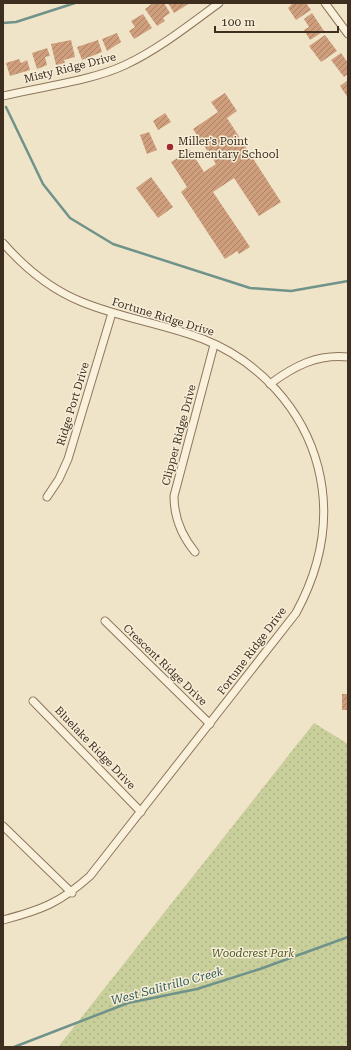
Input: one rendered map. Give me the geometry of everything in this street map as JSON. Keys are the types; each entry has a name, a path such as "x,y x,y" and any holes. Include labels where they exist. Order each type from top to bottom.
{"street":[{"name":"Misty Ridge Drive","path":"3,96 102,74 123,66 166,41 219,3"},
{"path":"325,3 348,34"},
{"name":"Fortune Ridge Drive","path":"4,247 54,288 81,302 112,313 189,334 214,344 245,362 261,374 288,404 300,421 316,458 323,498 322,542 313,578 296,612 90,876 72,893 46,908 5,920"},
{"name":"Ridge Port Drive","path":"47,497 59,479 68,459 112,313"},
{"name":"Clipper Ridge Drive","path":"195,552 180,528 175,512 174,496 214,344"},
{"path":"270,384 292,368 311,360 330,356 348,357"},
{"name":"Crescent Ridge Drive","path":"105,621 210,724"},
{"name":"Bluelake Ridge Drive","path":"33,701 141,812"},
{"path":"3,826 72,893"}],"green space":[{"name":"Woodcrest Park","path":"314,723 348,744 348,1047 58,1047"}],"building":[{"path":"153,3 164,3 170,13 163,18 165,21 157,26 145,9"},
{"path":"168,3 190,3 174,13"},
{"path":"293,3 306,3 311,10 296,20 288,8"},
{"path":"312,13 324,31 310,40 304,30 309,27 304,19"},
{"path":"143,14 152,28 134,39 129,31 135,27 131,21"},
{"path":"117,33 121,42 107,51 102,39"},
{"path":"325,35 337,51 321,62 309,46"},
{"path":"71,40 75,57 64,60 65,63 56,65 51,44"},
{"path":"98,40 102,52 82,60 77,47"},
{"path":"47,48 50,56 45,57 47,65 37,69 32,53"},
{"path":"341,53 348,63 348,74 344,77 331,60"},
{"path":"19,59 21,63 27,60 30,70 10,76 6,63"},
{"path":"348,80 348,98 340,86"},
{"path":"225,93 237,111 227,118 281,202 259,216 234,178 213,192 250,247 239,254 237,251 225,259 181,192 187,187 171,162 190,150 204,172 216,164 193,129 218,112 211,102"},
{"path":"165,113 171,122 158,130 153,121"},
{"path":"149,132 157,150 147,154 140,135"},
{"path":"151,177 173,207 158,218 136,188"},
{"path":"342,694 348,694 348,710 342,710"}],"waterway":[{"path":"3,23 16,22 75,3"},
{"path":"6,107 43,184 70,218 113,244 250,288 291,291 348,281"},
{"name":"West Salitrillo Creek","path":"14,1047 128,1003 197,989 260,969 348,937"}],"place":[{"name":"Miller's Point Elementary School","path":"170,147"}]}
